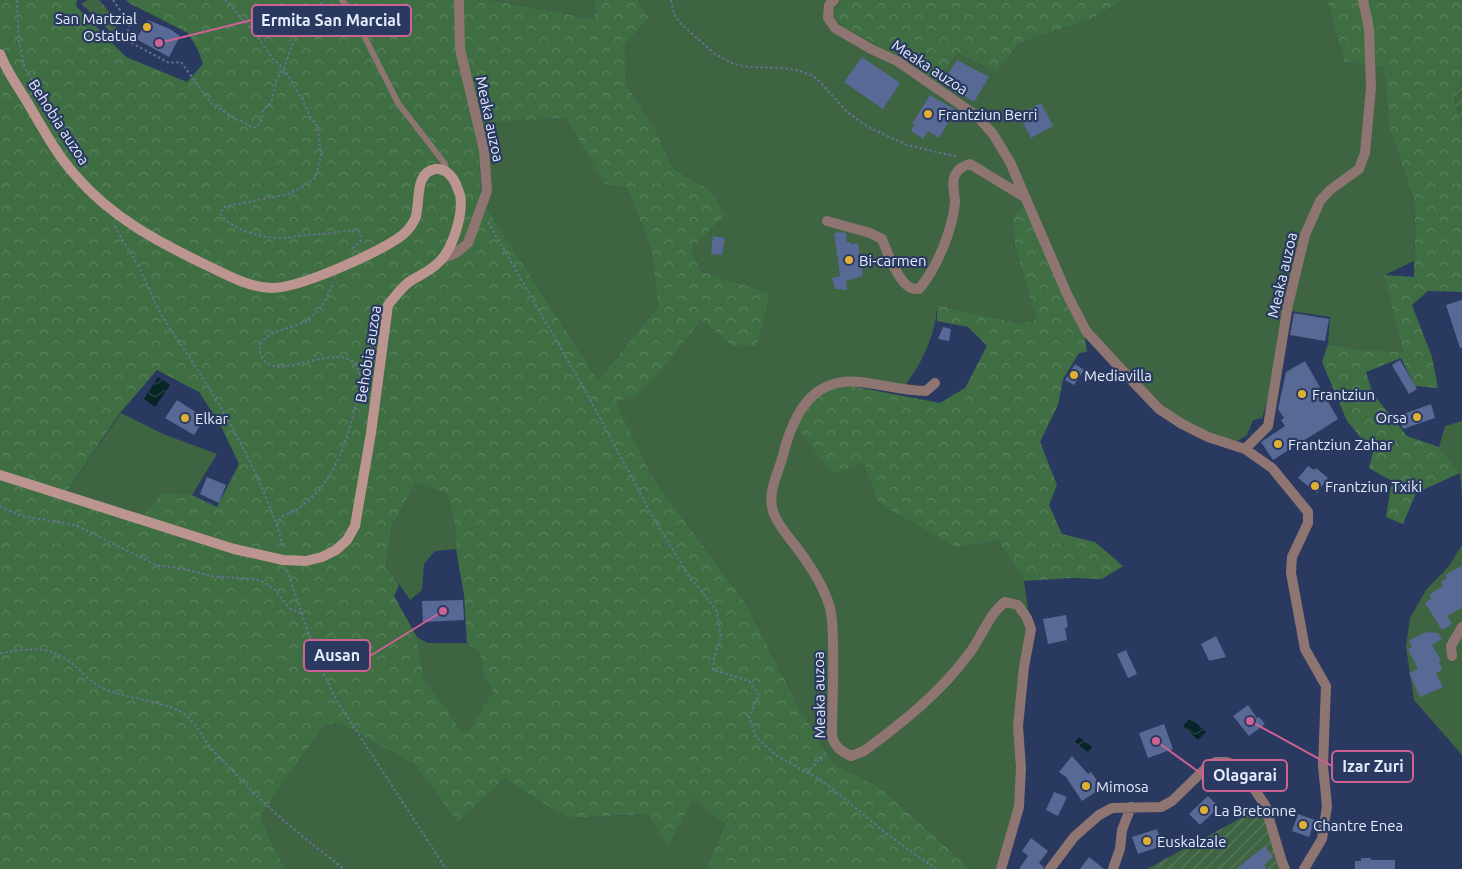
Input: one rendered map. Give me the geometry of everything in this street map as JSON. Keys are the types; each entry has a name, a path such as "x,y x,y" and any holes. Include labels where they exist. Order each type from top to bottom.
{"street":[{"name":"Meaka auzoa","path":"444,258 456,253 468,243 487,191 484,150 460,49 459,0"},
{"name":"Meaka auzoa","path":"834,0 829,6 828,18 835,28 896,61 977,116 993,134 1010,162 1067,294 1086,331 1160,409 1182,424 1208,437 1245,448 1272,468 1308,512 1308,523 1292,557 1291,573 1306,649 1326,686 1323,766 1327,806 1322,840 1304,869"},
{"name":"Meaka auzoa","path":"1245,448 1268,426 1288,305 1305,235 1320,201 1330,190 1359,169 1365,153 1371,88 1369,29 1364,0"},
{"name":"Behobia auzoa","path":"0,54 50,142 76,176 121,217 144,233 244,282 270,288 290,286 341,267 398,239 410,229 416,217 422,180 429,172 437,169 446,171"},
{"path":"827,221 870,233 882,239 889,259 903,280 910,288 919,289 927,280 945,246 955,203 954,177 962,167 970,164 1026,198"},
{"path":"444,258 458,223 460,212 460,194 453,178 446,171"},
{"name":"Behobia auzoa","path":"0,475 234,550 283,560 306,561 322,557 336,550 347,540 355,526 371,433 388,305 398,292 444,258"},
{"name":"Meaka auzoa","path":"935,383 926,391 912,391 858,381 840,381 823,387 813,394 789,431 770,495 773,512 779,525 806,562 831,609 834,681 832,737 835,745 841,751 851,756 864,751 940,689 969,654 995,610 1005,602 1018,605 1028,618 1031,629 1024,667 1018,726 1019,807 1001,869"},
{"path":"1452,656 1451,646 1462,627"},
{"path":"1050,869 1074,837 1099,815 1112,808 1161,807 1172,801 1208,766 1216,762 1227,762 1240,768 1265,805 1285,869"},
{"path":"1113,869 1120,850 1122,830 1131,808"}],"lane":[{"path":"342,0 354,16 398,103 445,164 446,171"}],"path":[{"path":"17,0 19,41 24,66 34,85 76,142 88,174"},
{"path":"113,0 130,24 127,34 130,42 169,63 181,62 192,75 202,94 211,103 254,128 261,123 264,110 271,102 274,87 284,69 292,45 324,0"},
{"path":"225,0 254,32 273,59 284,69 318,127 321,158 315,178 302,187 288,194 245,201 224,207 220,213 224,220 238,229 251,233 285,238 354,229 360,232 361,240 349,252 322,308 296,327 268,335 261,341 259,348 261,357 269,364 277,366 290,365 336,357 345,358 356,364 361,382 348,434 329,475 317,492 294,511 285,514 279,519 277,526"},
{"path":"671,0 674,14 681,24 715,54 734,64 750,67 783,68 800,71 812,76 821,83 846,111 868,128 906,145 957,156 970,164"},
{"path":"480,209 586,392 655,521 689,576 718,611 722,637 714,658 713,670 749,681 759,695 749,717 756,737 777,756 824,782 892,838 936,869"},
{"path":"114,224 124,245 138,265 149,291 166,322 193,360 242,443 277,526 283,560 320,667 337,701 446,869"},
{"path":"0,506 26,517 78,526 156,564 212,576 260,580 275,590 290,609 302,614"},
{"path":"0,654 30,649 47,650 59,655 104,689 148,700 180,712 190,720 213,751 257,796 344,869"},
{"path":"807,773 835,745"}],"green space":[{"path":"0,0 77,0 76,6 126,57 187,82 203,64 198,50 188,33 126,0 490,0 594,19 595,0 637,0 649,18 625,45 627,86 656,131 673,168 710,190 725,215 692,248 700,271 770,293 757,345 731,345 701,320 653,380 636,395 616,402 652,476 747,605 800,710 834,764 878,786 970,869 706,869 725,824 693,799 668,847 648,814 567,818 504,779 458,823 414,764 339,723 324,725 260,817 285,869 0,869","holes":["566,118 604,184 627,188 651,249 658,307 598,380 481,199 478,123","157,370 199,392 219,422 239,464 217,507 192,495 162,493 141,519 64,496 120,413","416,484 447,494 455,526 456,549 464,595 467,643 480,654 483,676 493,691 468,732 460,731 450,713 424,679 417,637 394,596 399,585 386,565 392,525"]},
{"path":"87,0 99,0 119,23 112,33 82,4"},
{"path":"490,0 595,0 594,19"},
{"path":"637,0 843,0 849,30 876,44 957,53 996,72 1020,43 1089,20 1124,0 1327,0 1344,62 1384,68 1389,127 1415,203 1414,261 1385,275 1403,353 1361,350 1328,344 1330,317 1284,310 1270,392 1262,418 1253,420 1247,435 1238,441 1209,434 1182,421 1161,405 1089,331 1029,199 1012,217 1015,247 1036,320 1017,323 937,305 934,327 927,348 917,368 904,387 844,377 823,384 865,463 956,547 998,541 1024,581 1031,629 1018,726 1019,807 1001,869 970,869 878,786 834,764 800,710 747,605 652,476 615,401 636,395 701,320 731,345 770,293 700,271 692,248 710,190 673,168 656,131 627,86 625,45 649,18"},
{"path":"843,0 1124,0 1089,20 1020,43 996,72 957,53 937,82 876,44 849,30 831,15"},
{"path":"1327,0 1462,0 1462,80 1454,97 1462,128 1462,292 1428,291 1412,305 1432,357 1438,388 1415,386 1401,358 1366,372 1373,394 1407,436 1439,447 1460,473 1416,493 1403,524 1386,517 1392,481 1369,468 1373,452 1347,421 1322,362 1328,344 1361,350 1403,352 1384,275 1414,277 1415,203 1389,127 1384,68 1344,62"},
{"path":"1462,80 1462,128 1454,97"},
{"path":"566,118 604,183 627,188 651,249 658,307 598,380 481,199 477,122"},
{"path":"1023,205 1084,332 1087,352 1079,353 1063,379 1058,405 1040,442 1057,485 1049,505 1062,534 1095,542 1123,566 1102,579 1072,578 1024,581 998,541 956,547 879,503 864,463 832,474 796,425 812,400 828,389 846,385 940,403 965,388 987,346 968,327 937,321 937,305 1017,323 1036,320 1015,247 1012,217"},
{"path":"121,413 163,434 217,454 192,495 178,495 141,519 64,496"},
{"path":"1462,421 1462,497 1460,473 1439,447 1445,426"},
{"path":"416,484 447,494 455,526 456,549 435,551 424,564 422,590 410,600 386,565 392,525"},
{"path":"1462,545 1462,755 1414,700 1406,647 1410,618 1426,590 1449,566"},
{"path":"417,637 428,643 467,643 480,654 483,676 493,691 468,733 460,731 450,713 424,679"},
{"path":"339,723 414,764 458,823 504,779 567,818 648,814 668,846 693,798 725,824 706,869 285,869 260,817 324,725"},
{"path":"1265,805 1285,869 1147,869"}],"water":[{"path":"158,377 170,385 155,407 144,399"},
{"path":"1190,718 1206,732 1198,740 1183,726"},
{"path":"1079,737 1092,747 1088,752 1075,742"}],"building":[{"path":"148,20 170,29 180,36 169,57 136,39"},
{"path":"862,57 900,83 883,109 844,82"},
{"path":"957,60 989,77 974,102 964,96 963,98 952,90 958,80 948,74"},
{"name":"Frantziun Berri","path":"930,95 956,110 939,138 928,131 923,139 911,131 914,125 912,124"},
{"path":"1041,103 1053,126 1031,138 1019,115"},
{"name":"Bi-carmen","path":"834,233 846,233 847,242 851,244 858,243 863,276 846,281 847,290 835,289 832,278 840,276"},
{"path":"713,236 725,238 722,255 711,254"},
{"path":"1462,300 1462,348 1460,348 1446,305"},
{"path":"1294,313 1329,319 1325,341 1290,335"},
{"path":"943,327 951,329 949,341 938,339"},
{"path":"1400,360 1417,389 1409,394 1392,365"},
{"name":"Frantziun","path":"1305,361 1338,419 1273,460 1261,442 1285,426 1281,420 1284,418 1278,409 1286,372"},
{"name":"Mediavilla","path":"1075,364 1084,370 1074,385 1065,380"},
{"name":"Elkar","path":"177,400 205,418 194,435 165,418"},
{"name":"Orsa","path":"1431,404 1435,418 1403,429 1398,416"},
{"name":"Frantziun Txiki","path":"1308,466 1314,470 1316,468 1328,478 1317,493 1298,478"},
{"path":"207,477 226,485 219,503 200,494"},
{"path":"1462,566 1462,608 1447,616 1452,624 1442,630 1425,603 1431,599 1429,595 1443,586 1441,582 1447,578 1445,575"},
{"path":"463,600 464,620 423,622 422,601"},
{"path":"1066,615 1068,627 1065,628 1067,640 1048,644 1043,619"},
{"path":"1427,632 1438,633 1442,639 1432,645 1441,661 1439,662 1442,670 1436,673 1443,687 1420,697 1409,673 1418,669 1408,649 1412,647 1409,640"},
{"path":"1216,636 1226,657 1209,661 1201,644"},
{"path":"1126,650 1137,674 1128,678 1117,654"},
{"path":"1248,705 1257,718 1259,717 1265,724 1249,736 1233,716"},
{"path":"1164,724 1173,749 1148,758 1139,733"},
{"path":"1072,756 1088,774 1091,772 1102,788 1082,801 1066,777 1059,772"},
{"path":"1054,792 1067,797 1058,816 1046,810"},
{"name":"La Bretonne","path":"1208,796 1219,807 1200,825 1189,814"},
{"name":"Chantre Enea","path":"1298,814 1315,820 1309,837 1292,831"},
{"name":"Euskalzale","path":"1157,829 1162,846 1138,854 1132,837"},
{"path":"1031,838 1048,851 1039,863 1044,867 1043,869 1019,869 1028,856 1022,851"},
{"path":"1265,846 1273,857 1264,865 1267,869 1236,869"},
{"path":"1089,857 1104,869 1080,869"},
{"path":"1361,858 1395,860 1395,869 1355,869 1355,861 1361,861"}],"place":[{"name":"San Martzial Ostatua","path":"147,27"},
{"name":"Ermita San Marcial","path":"159,43"},
{"name":"Frantziun Berri","path":"928,114"},
{"name":"Bi-carmen","path":"849,260"},
{"name":"Mediavilla","path":"1074,375"},
{"name":"Frantziun","path":"1302,394"},
{"name":"Orsa","path":"1417,417"},
{"name":"Elkar","path":"185,418"},
{"name":"Frantziun Zahar","path":"1278,444"},
{"name":"Frantziun Txiki","path":"1315,486"},
{"name":"Ausan","path":"443,611"},
{"name":"Izar Zuri","path":"1250,721"},
{"name":"Olagarai","path":"1156,741"},
{"name":"Mimosa","path":"1086,786"},
{"name":"La Bretonne","path":"1204,810"},
{"name":"Chantre Enea","path":"1303,825"},
{"name":"Euskalzale","path":"1147,841"}]}
